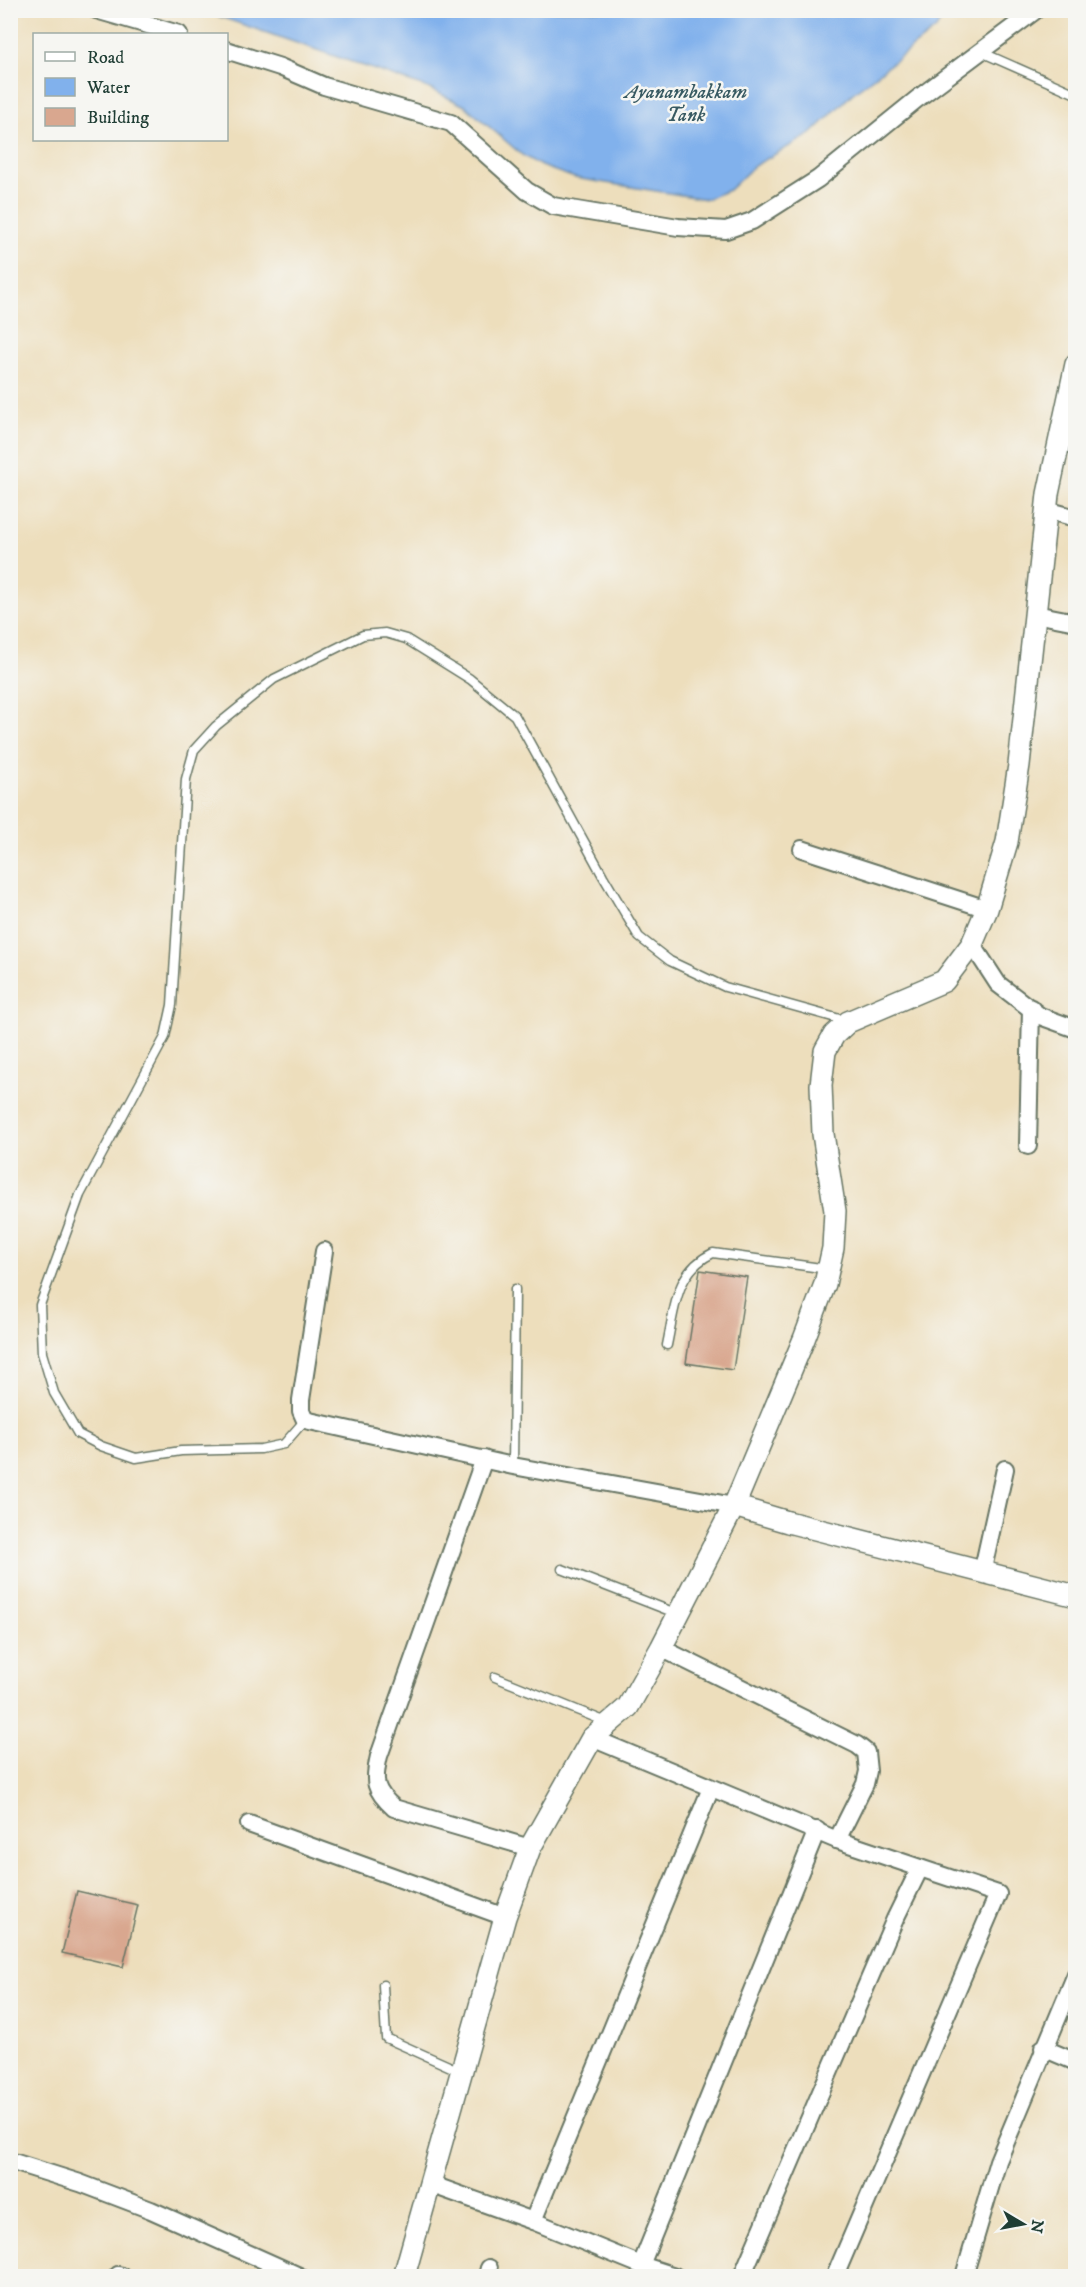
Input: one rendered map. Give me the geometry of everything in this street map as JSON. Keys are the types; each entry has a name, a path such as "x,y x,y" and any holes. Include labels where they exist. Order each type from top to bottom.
{"street":[{"path":"96,10 176,33"},
{"path":"228,51 280,67 324,86 451,123 527,191 553,206 667,226 726,230 752,221 818,179 916,99 1036,10"},
{"path":"404,2277 506,1917 530,1848 592,1738 628,1707 661,1648 734,1506 804,1339 829,1269 834,1248 835,1211 823,1134 821,1085 825,1050 834,1035 848,1022 944,981 972,944 987,909 1007,842 1019,765 1046,510 1075,367"},
{"path":"1046,510 1076,518"},
{"path":"1035,614 1076,622"},
{"path":"802,849 987,909"},
{"path":"972,944 998,984 1040,1016 1076,1029"},
{"path":"1028,1146 1031,1008"},
{"path":"324,1251 301,1400 301,1411 305,1420 513,1466 734,1506 1076,1596"},
{"path":"484,1460 379,1756 374,1777 380,1795 394,1808 530,1848"},
{"path":"982,1573 1005,1469"},
{"path":"661,1648 847,1740 866,1752 868,1771 865,1784 837,1840"},
{"path":"592,1738 837,1840 998,1894 835,2277"},
{"path":"533,2221 711,1788"},
{"path":"249,1824 506,1917"},
{"path":"641,2265 817,1830"},
{"path":"742,2277 895,1919 920,1868"},
{"path":"964,2277 998,2161 1043,2048 1076,1974"},
{"path":"1043,2048 1076,2062"},
{"path":"10,2161 80,2183 151,2210 299,2277"},
{"path":"430,2184 533,2221 675,2277"}],"lane":[{"path":"981,51 1076,94"},
{"path":"305,1420 284,1444 261,1449 181,1452 136,1458 101,1446 78,1434 54,1393 42,1353 40,1305 80,1195 165,1037 172,1005 186,780 194,750 216,726 274,679 363,635 385,633 406,639 470,679 515,716 639,937 670,961 725,987 848,1022"},
{"path":"668,1345 680,1284 698,1260 713,1253 829,1269"},
{"path":"513,1466 515,1289"},
{"path":"562,1569 678,1614"},
{"path":"495,1677 610,1723"},
{"path":"383,1985 386,2038 463,2072"}],"water":[{"name":"Ayanambakkam Tank","path":"943,10 942,18 936,29 852,94 811,134 754,166 729,190 706,199 575,178 541,166 522,155 465,106 428,88 203,11"}],"building":[{"path":"700,1270 747,1277 733,1370 686,1363"},
{"path":"77,1891 138,1905 123,1967 62,1953"}]}
